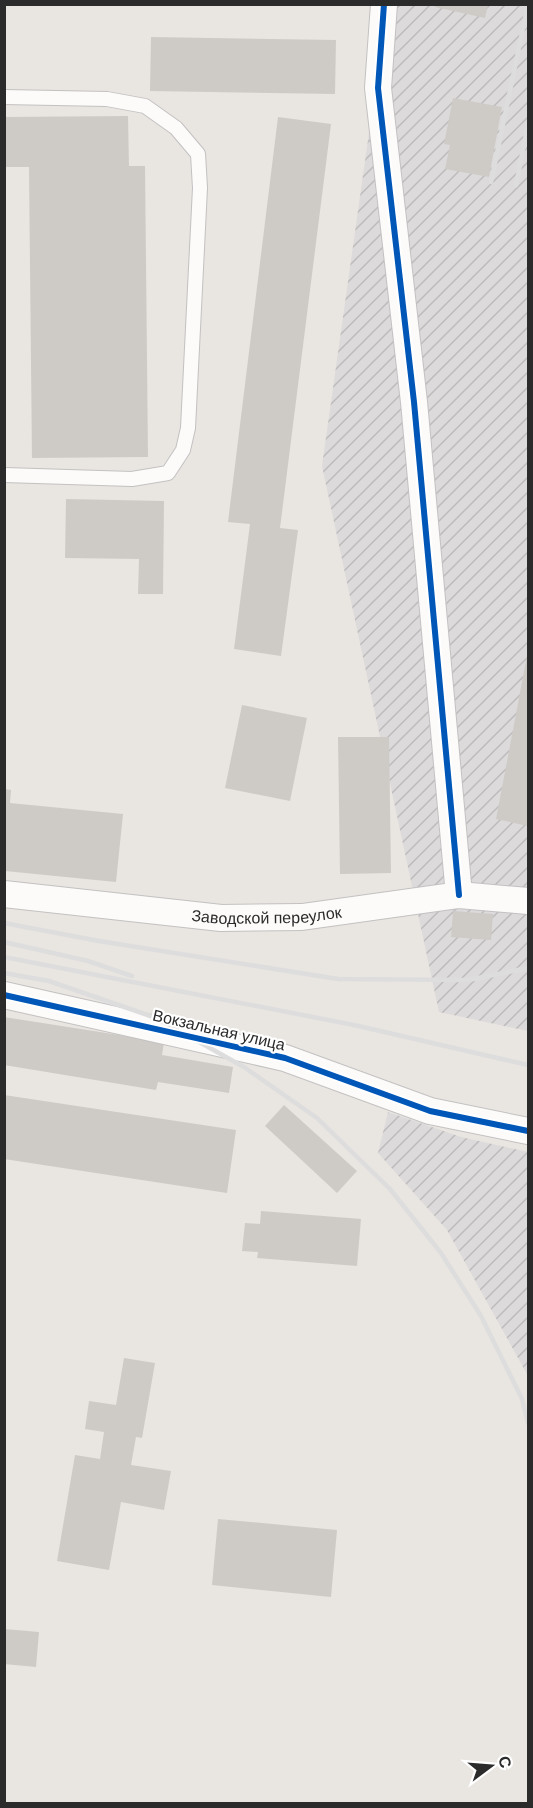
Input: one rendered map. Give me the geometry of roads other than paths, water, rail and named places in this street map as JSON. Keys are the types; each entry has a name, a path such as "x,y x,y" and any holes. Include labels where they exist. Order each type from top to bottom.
{"street":[{"path":"384,4 378,88 415,413 459,895"},
{"name":"Заводской переулок","path":"4,894 221,918 302,917 459,895 528,901"},
{"name":"Вокзальная улица","path":"4,995 285,1058 430,1111 528,1131"}],"lane":[{"path":"4,97 107,99 145,106 176,128 198,154 200,188 188,428 183,450 168,473 132,479 4,475"}],"railway":[{"path":"491,182 528,4"},
{"path":"516,185 528,124"},
{"path":"4,923 99,941 338,979 468,980 528,968"},
{"path":"4,942 88,961 132,976"},
{"path":"4,957 354,1025 528,1065"},
{"path":"4,973 49,981 156,1018 244,1067 317,1118 390,1189 441,1253 481,1316 522,1399 528,1423"}]}
